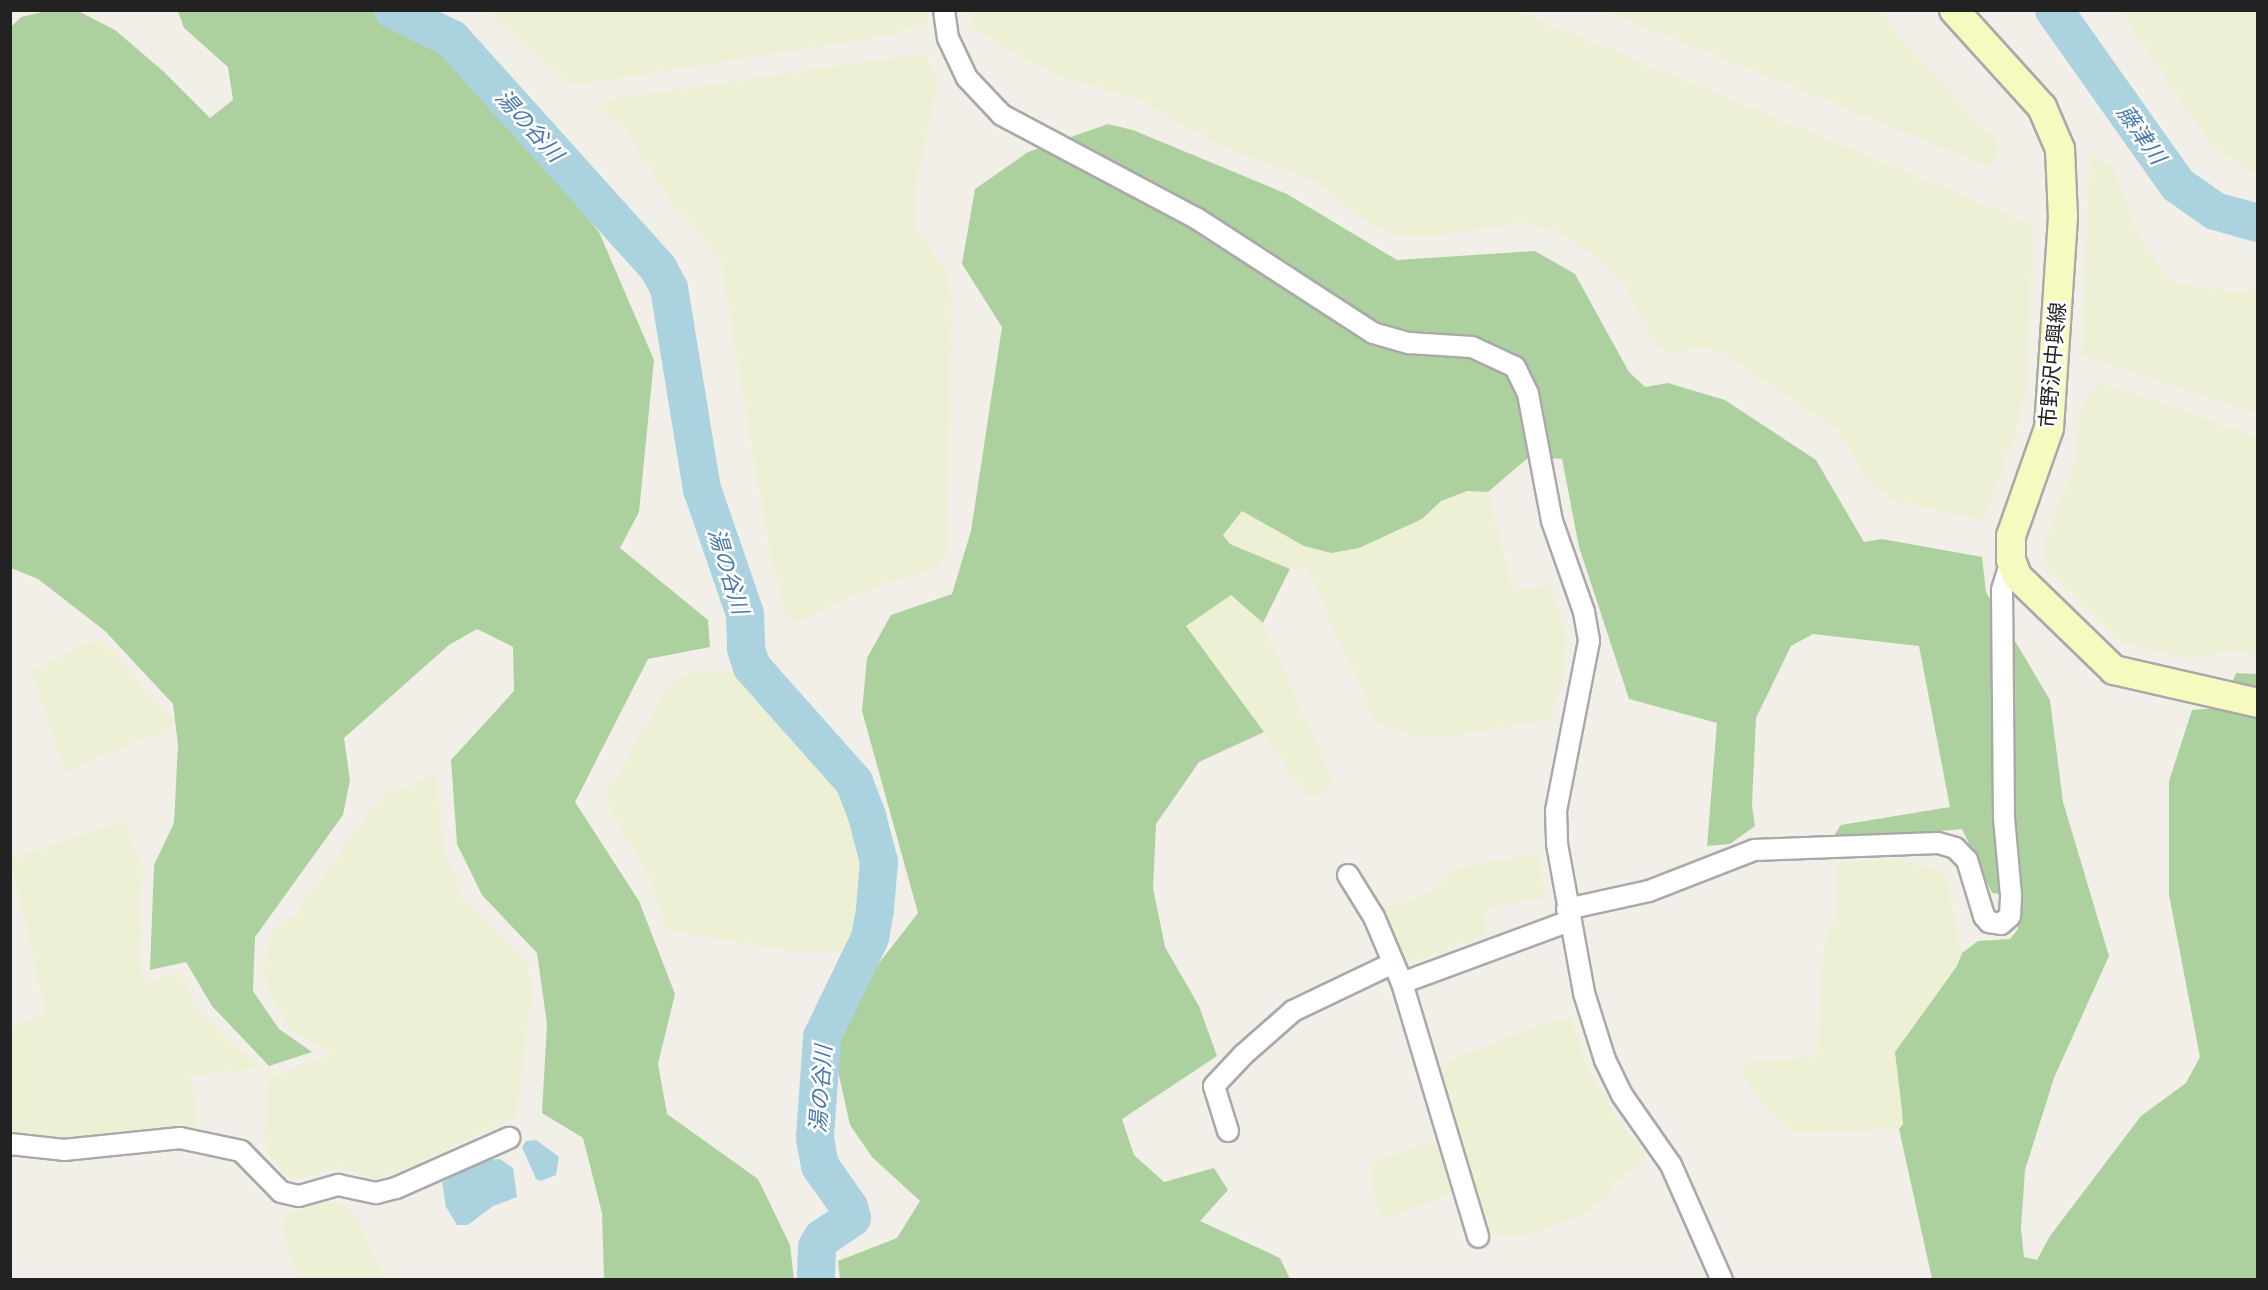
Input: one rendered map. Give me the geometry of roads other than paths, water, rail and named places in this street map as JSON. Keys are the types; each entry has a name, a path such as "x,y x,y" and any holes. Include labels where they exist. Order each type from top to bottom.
{"main road":[{"name":"市野沢中興線","path":"1953,10 2043,106 2060,149 2063,218 2049,428 2011,536 2011,560"},
{"path":"2011,560 2017,576 2107,666 2258,704"}],"street":[{"path":"944,10 948,38 967,78 1002,115 1196,218 1373,333 1409,343 1472,347 1515,367 1528,394 1552,521 1584,612 1589,640 1556,811 1568,915 1584,993 1605,1060 1622,1095 1671,1165 1722,1280"},
{"path":"1402,983 1568,915 1649,891 1754,850 1938,843 1955,848 1967,860 1984,916 1989,922 2001,924 2010,916 2011,895 2004,818 2002,590 2011,560"},
{"path":"1348,875 1374,917 1402,983 1478,1237"},
{"path":"1228,1131 1214,1086 1243,1055 1293,1011 1394,963"},
{"path":"10,1144 64,1150 180,1138 241,1150 281,1192 299,1196 338,1185 376,1193 396,1188 509,1138"}],"water":[{"path":"536,1140 559,1157 556,1175 541,1181 536,1179 522,1147 526,1141"},
{"path":"500,1159 513,1168 517,1197 493,1206 468,1225 457,1225 446,1207 442,1182 484,1160"}],"waterway":[{"name":"湯の谷川","path":"393,10 452,39 658,268 669,288 702,489 745,614 746,649 752,667 854,782 867,816 879,862 875,910 870,938 822,1037 815,1138 820,1166 849,1207 852,1218 822,1238 817,1247 816,1280"},
{"name":"藤津川","path":"2054,10 2178,185 2215,211 2258,223"}]}
